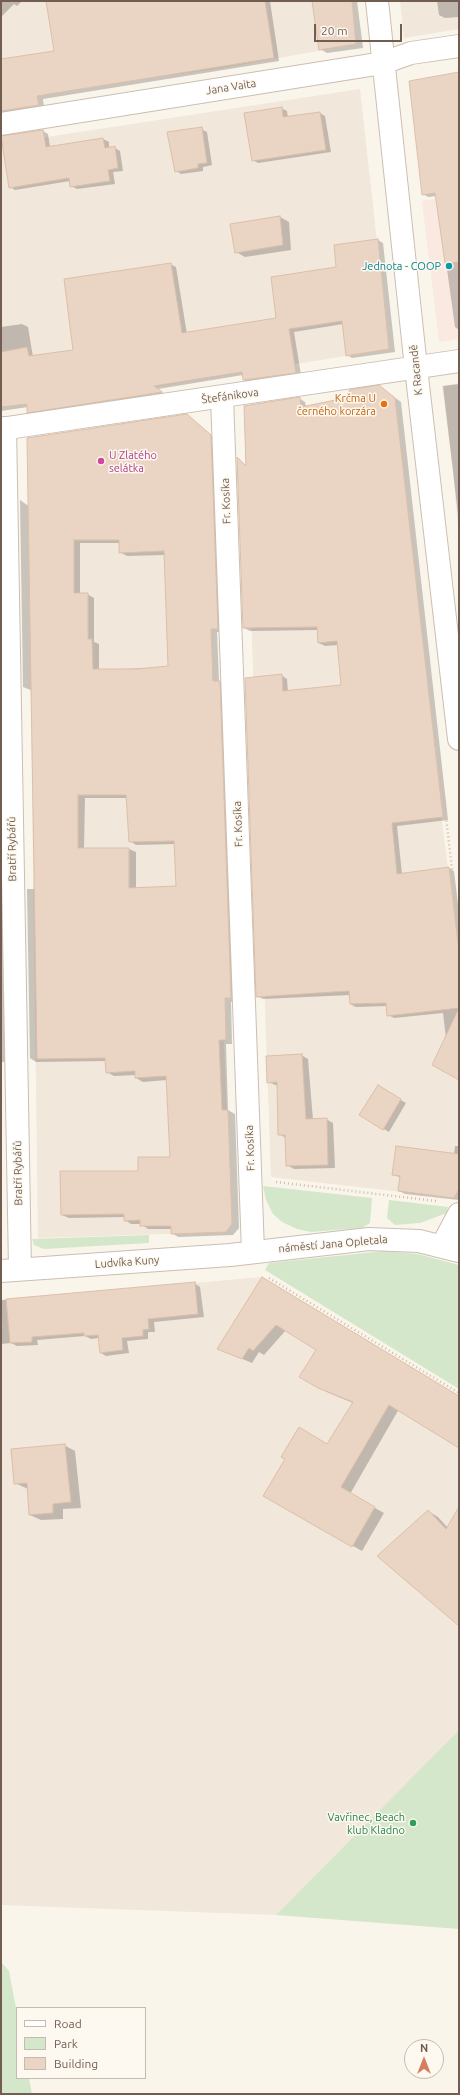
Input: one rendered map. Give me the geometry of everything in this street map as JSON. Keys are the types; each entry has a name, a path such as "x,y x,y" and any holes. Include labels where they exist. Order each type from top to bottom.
{"street":[{"name":"K Racandě","path":"377,1 416,368 459,739"},
{"name":"Jana Vaita","path":"1,124 383,63 412,54 459,46"},
{"name":"Štefánikova","path":"3,429 459,361"},
{"name":"Fr. Kosíka","path":"222,397 254,1252"},
{"name":"Bratří Rybářů","path":"3,429 10,1270"},
{"path":"451,1249 459,1214"},
{"name":"náměstí Jana Opletala","path":"254,1252 383,1238 419,1240 451,1249"},
{"name":"Ludvíka Kuny","path":"10,1270 254,1252"}],"path":[{"path":"439,755 459,929"},
{"path":"270,1182 438,1202"},
{"path":"263,1274 459,1393"}],"shaded area":[{"path":"1,1 351,1 356,44 224,68 120,82 1,102"},
{"path":"400,1 459,1 459,29 404,38"},
{"path":"360,89 389,349 154,387 1,407 1,144"},
{"path":"459,195 459,339 439,342 422,201"},
{"path":"459,383 459,541 453,470 442,386"},
{"path":"389,393 395,398 443,830 459,953 459,1189 454,1198 271,1177 244,415"},
{"path":"196,422 204,429 226,1040 224,1042 232,1224 226,1232 38,1238 28,492"},
{"path":"262,1277 383,1352 384,1351 459,1396 459,1730 276,1915 1,1905 1,1300"}],"green space":[{"path":"263,1186 372,1198 370,1223 362,1228 311,1232 297,1229 282,1222 273,1214 266,1200"},
{"path":"389,1200 448,1207 447,1213 420,1223 395,1225 387,1218"},
{"path":"149,1235 149,1243 44,1249 34,1245 32,1239"},
{"path":"384,1251 418,1254 459,1265 459,1389 265,1270 269,1263"},
{"name":"Vavřinec, Beach klub Kladno","path":"459,1730 459,1929 276,1915"},
{"path":"1,1962 9,1971 16,2008 16,2079 29,2079 32,2094 1,2094"}],"building":[{"path":"46,1 265,1 274,58 37,96 39,105 1,111 1,59 54,51"},
{"path":"312,1 352,1 356,44 319,50"},
{"path":"459,72 459,262 445,263 435,193 422,195 409,81"},
{"path":"282,107 283,117 320,112 326,150 252,161 244,113"},
{"path":"202,127 207,163 198,164 198,168 175,172 167,132"},
{"path":"43,130 46,147 103,138 105,148 115,146 118,168 108,170 110,181 70,187 69,178 9,188 1,136"},
{"path":"280,216 283,245 235,253 230,224"},
{"path":"378,239 389,349 346,356 342,321 289,329 296,373 243,380 242,372 154,386 162,392 27,413 27,404 1,407 1,352 27,347 29,356 73,350 64,279 171,263 182,333 276,318 271,277 336,267 334,245"},
{"path":"379,385 395,398 443,817 392,823 397,874 449,867 459,952 459,1008 387,1016 386,1003 350,1004 349,991 256,997 245,678 282,674 283,691 341,685 337,641 318,643 317,627 243,628 237,457 246,466 244,406 300,397 301,407 350,397 349,390"},
{"path":"187,414 211,435 218,629 211,629 213,681 220,681 231,998 225,998 226,1040 219,1040 222,1110 228,1110 232,1224 226,1232 171,1234 171,1226 140,1226 140,1220 124,1221 124,1214 61,1215 60,1171 138,1171 138,1157 170,1157 166,1076 135,1078 135,1071 106,1073 105,1058 37,1059 27,438","holes":["74,540 119,540 119,553 164,551 168,666 138,669 93,669 92,639 88,639 88,593 74,593","78,795 126,795 129,842 174,841 176,886 129,888 129,848 78,848"]},
{"path":"459,1008 459,1080 432,1065"},
{"path":"302,1054 306,1119 327,1118 328,1165 286,1166 285,1135 278,1135 277,1082 267,1083 266,1056"},
{"path":"378,1085 401,1099 383,1130 359,1115"},
{"path":"396,1146 459,1154 459,1189 454,1198 398,1191 400,1176 392,1175"},
{"path":"262,1277 459,1396 459,1448 389,1405 341,1487 375,1507 352,1547 263,1496 285,1459 281,1457 299,1427 327,1444 353,1402 318,1388 299,1377 316,1350 276,1325 253,1351 249,1348 242,1359 217,1349"},
{"path":"195,1282 198,1314 148,1319 149,1329 143,1330 143,1336 122,1338 123,1350 100,1353 98,1335 84,1336 84,1333 32,1337 32,1342 10,1343 6,1299"},
{"path":"65,1444 71,1502 53,1504 53,1513 29,1515 27,1483 14,1484 11,1449"},
{"path":"459,1507 459,1626 377,1556 428,1510 446,1529"}],"place":[{"name":"Jednota - COOP","path":"449,266"},
{"name":"Krčma U černého korzára","path":"384,404"},
{"name":"U Zlatého selátka","path":"101,461"},
{"name":"Vavřinec, Beach klub Kladno","path":"413,1823"}]}
